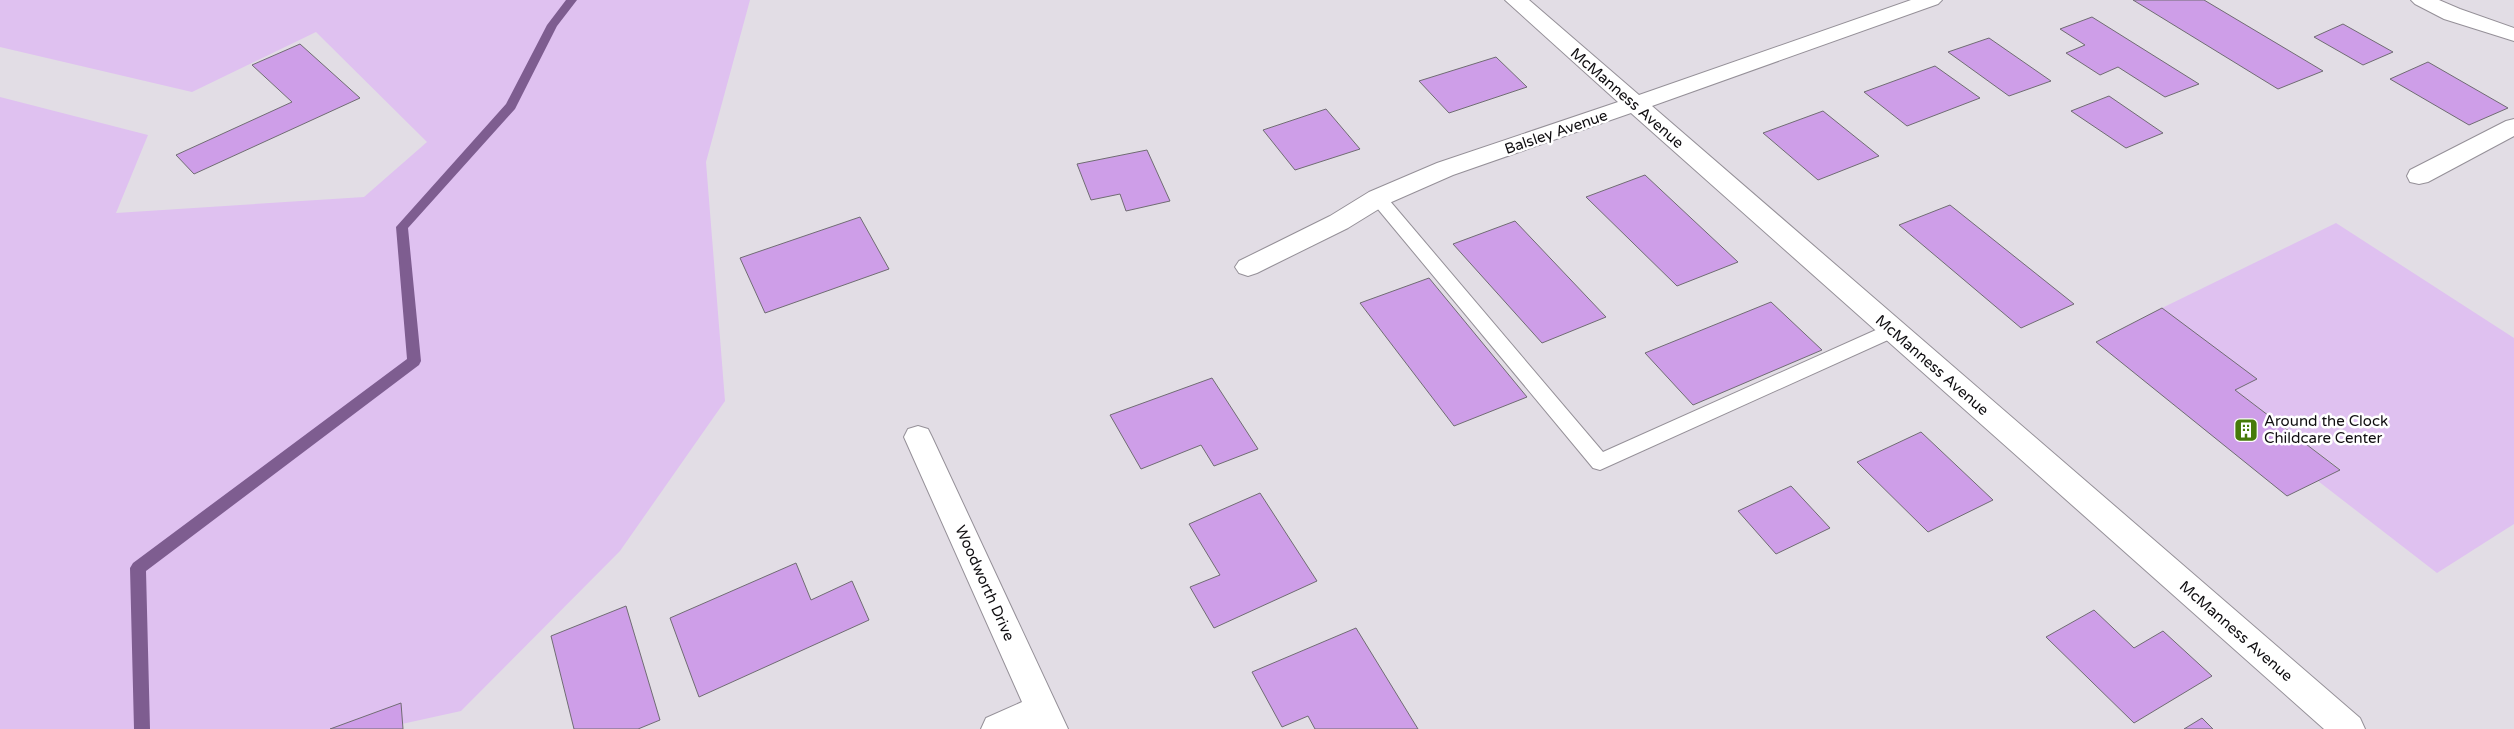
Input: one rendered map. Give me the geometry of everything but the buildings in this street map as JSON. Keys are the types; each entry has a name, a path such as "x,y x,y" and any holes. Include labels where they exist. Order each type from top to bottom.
{"street":[{"name":"McManness Avenue","path":"1516,0 2348,729"},
{"name":"Balsley Avenue","path":"1248,267 1339,222 1378,198 1446,169 1635,105 1931,0"},
{"path":"2422,0 2452,14 2514,35"},
{"path":"2419,176 2514,126"},
{"name":"Woodworth Drive","path":"918,437 1047,719"},
{"path":"998,729 1047,719"}],"lane":[{"path":"1378,198 1600,462 1893,330"}],"shaded area":[{"path":"0,0 750,0 706,162 725,401 620,551 461,711 379,729 0,729 0,97 148,135 116,213 364,197 427,142 316,32 192,92 0,47"},
{"path":"2336,223 2514,338 2514,524 2437,573 2318,481 2340,469 2235,390 2162,308"}],"waterway":[{"path":"142,729 138,568 414,361 402,227 511,106 552,25 572,0"}],"place":[{"name":"Around the Clock Childcare Center","path":"2246,430"}]}
